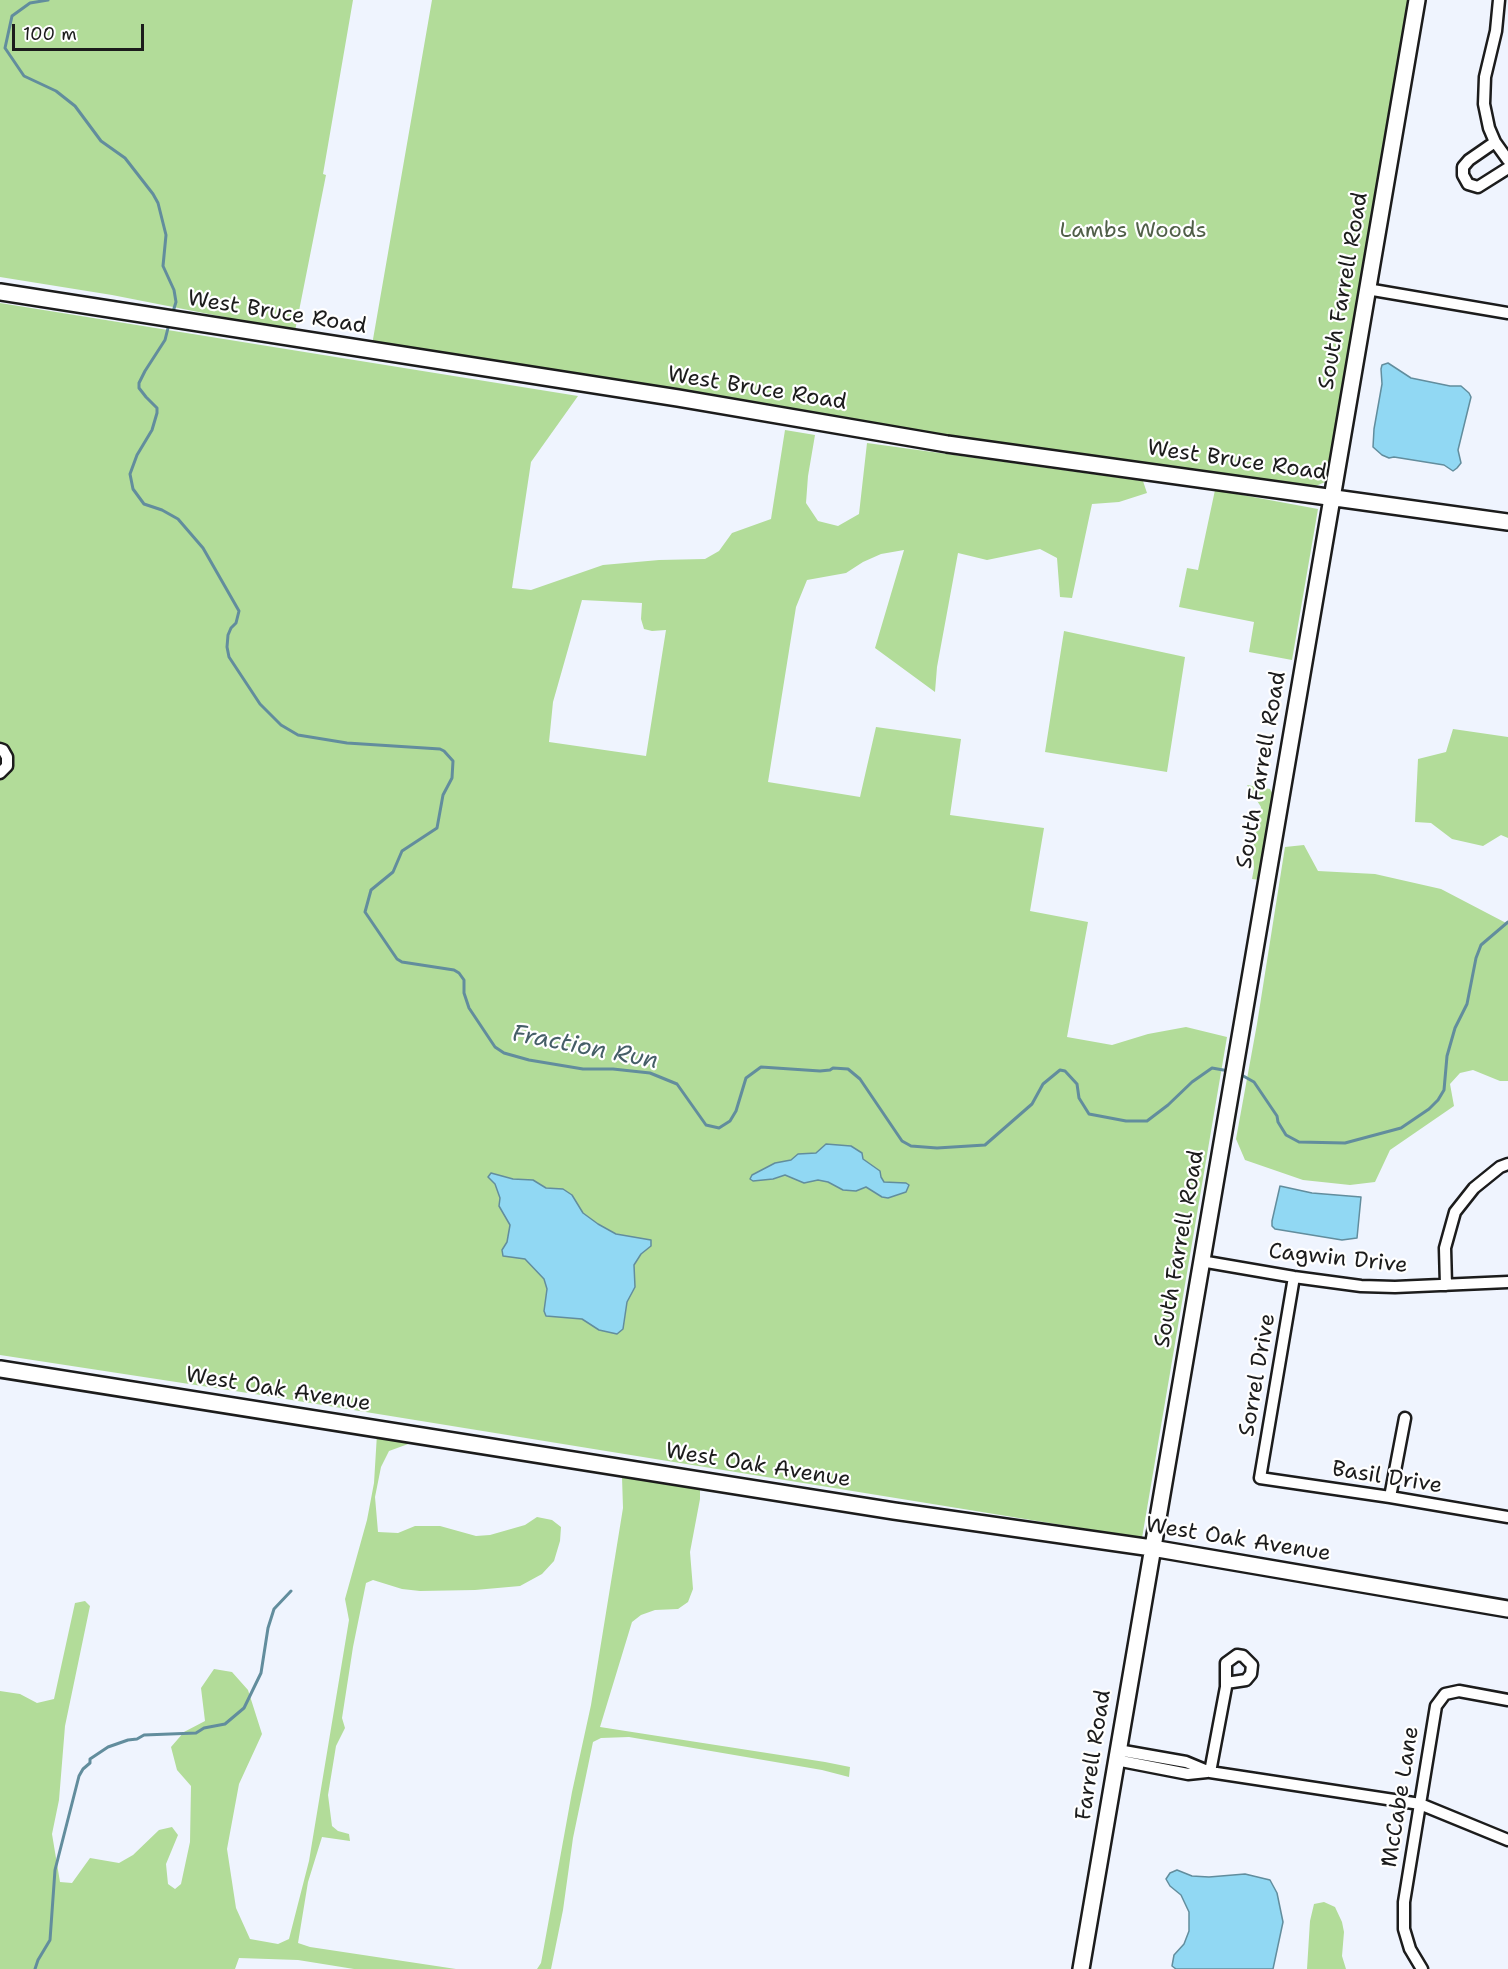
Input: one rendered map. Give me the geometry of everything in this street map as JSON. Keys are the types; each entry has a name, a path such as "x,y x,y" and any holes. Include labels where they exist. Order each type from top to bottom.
{"street":[{"name":"South Farrell Road","path":"1152,1548 1417,0"},
{"path":"1499,0 1496,31 1483,92 1485,116 1495,142 1508,160"},
{"path":"1495,142 1469,160 1463,167 1463,175 1468,184 1478,187 1508,168"},
{"path":"1367,289 1508,313"},
{"name":"West Bruce Road","path":"0,292 678,398 947,444 1508,522"},
{"path":"0,749 7,758 7,766 0,773"},
{"path":"1446,1286 1445,1248 1455,1212 1474,1188 1500,1167 1508,1164"},
{"name":"Cagwin Drive","path":"1201,1261 1361,1286 1446,1286 1508,1282"},
{"name":"Sorrel Drive","path":"1260,1478 1294,1277"},
{"name":"West Oak Avenue","path":"0,1369 894,1510 1152,1548 1508,1609"},
{"path":"1390,1497 1405,1418"},
{"name":"Basil Drive","path":"1260,1478 1508,1517"},
{"name":"Farrell Road","path":"1081,1969 1152,1548"},
{"path":"1210,1772 1226,1683"},
{"name":"McCabe Lane","path":"1422,1969 1410,1949 1404,1929 1404,1902 1436,1706 1445,1694 1459,1691 1508,1700"},
{"path":"1117,1755 1188,1774 1210,1772 1420,1804 1508,1840"}],"green space":[{"path":"0,0 353,0 323,174 326,175 295,331 112,295 0,277"},
{"name":"Lambs Woods","path":"432,0 1412,0 1329,476 1325,482 1309,489 1009,448 372,345"},
{"path":"0,303 578,396 531,462 512,588 531,590 603,565 705,559 719,551 732,533 771,519 785,430 815,435 806,503 818,521 838,526 859,514 867,443 1143,481 1147,493 1119,502 1092,504 1072,598 1060,597 1057,558 1040,549 987,560 958,553 937,667 935,692 875,648 904,550 881,554 846,573 807,580 796,607 768,782 860,797 876,727 961,739 950,815 1044,828 1030,911 1088,922 1067,1037 1112,1045 1148,1034 1186,1027 1227,1037 1142,1538 261,1395 0,1355","holes":["582,600 642,603 641,619 644,629 666,630 646,756 549,742 553,702"]},
{"path":"1215,490 1318,509 1292,660 1249,652 1254,622 1179,607 1187,568 1198,570"},
{"path":"1064,631 1185,657 1167,772 1045,752"},
{"path":"1453,729 1508,737 1508,838 1501,835 1483,846 1452,839 1431,823 1415,822 1418,759 1446,752"},
{"path":"1247,785 1270,789 1275,798 1261,880 1252,879 1254,868 1252,853 1261,807"},
{"path":"1304,845 1318,871 1375,874 1441,889 1508,924 1508,1081 1500,1081 1473,1070 1460,1073 1450,1084 1454,1106 1390,1150 1375,1182 1350,1185 1303,1180 1245,1160 1236,1139 1285,847"},
{"path":"377,1434 406,1438 411,1443 389,1451 381,1467 375,1497 378,1532 398,1533 415,1526 440,1526 476,1536 490,1535 525,1525 537,1517 552,1520 561,1527 560,1541 554,1561 542,1574 520,1586 420,1591 402,1589 373,1580 366,1583 342,1718 345,1728 336,1746 328,1795 332,1826 338,1831 349,1834 350,1841 322,1837 308,1882 298,1943 310,1947 456,1969 354,1969 298,1960 239,1958 235,1969 0,1969 0,1691 20,1694 37,1703 54,1699 75,1603 85,1601 90,1606 65,1726 59,1800 52,1834 60,1882 72,1883 90,1858 119,1863 133,1855 159,1830 172,1827 178,1835 166,1864 168,1884 175,1889 181,1884 190,1842 191,1786 177,1770 171,1747 184,1732 205,1721 201,1688 214,1669 232,1672 248,1690 262,1734 239,1784 227,1849 236,1908 250,1939 278,1944 289,1939 309,1861 349,1620 345,1599 367,1520 374,1483"},
{"path":"630,1472 700,1488 690,1552 693,1589 688,1602 678,1609 655,1610 641,1615 632,1622 600,1727 850,1767 849,1777 822,1770 629,1737 601,1738 593,1742 573,1838 563,1910 551,1969 537,1969 541,1963 572,1792 591,1705 623,1508 622,1477"},
{"path":"1324,1902 1335,1907 1342,1922 1344,1932 1342,1956 1346,1969 1307,1969 1310,1921 1314,1904"}],"water":[{"path":"1388,363 1411,378 1461,386 1469,393 1471,397 1458,450 1461,463 1453,471 1444,465 1389,458 1373,447 1382,384 1381,369 1382,365"},
{"path":"826,1144 851,1146 862,1153 863,1159 880,1171 884,1182 909,1185 906,1192 888,1198 866,1187 856,1191 843,1190 828,1182 818,1180 804,1183 785,1175 773,1179 753,1181 750,1179 752,1175 775,1163 791,1160 798,1154 816,1153"},
{"path":"491,1173 513,1179 533,1180 546,1188 563,1189 572,1195 583,1213 598,1224 616,1234 651,1240 651,1246 641,1254 634,1265 635,1287 627,1302 623,1329 617,1334 599,1330 582,1319 546,1316 544,1311 547,1289 544,1279 525,1259 503,1256 502,1250 507,1242 510,1225 499,1206 500,1198 495,1184 488,1177"},
{"path":"1280,1186 1312,1193 1361,1197 1357,1238 1342,1240 1275,1229 1272,1221"},
{"path":"1177,1870 1192,1876 1245,1874 1270,1880 1277,1893 1283,1922 1273,1969 1176,1969 1172,1966 1174,1955 1184,1944 1189,1931 1189,1912 1181,1895 1170,1886 1166,1879 1170,1873"}],"waterway":[{"name":"Fraction Run","path":"48,0 30,3 12,16 5,48 24,76 56,91 75,106 101,141 125,158 153,194 158,203 166,235 163,266 174,290 176,302 172,315"},
{"name":"Fraction Run","path":"169,324 165,340 139,383 139,388 157,408 157,413 152,430 137,455 130,474 133,489 144,504 178,519 203,548 239,611 236,623 228,635 229,657 260,704 281,725 298,735 347,743 440,749 453,761 452,778 443,795 437,828 402,851 393,872 371,890 365,912 397,959 402,962 454,970 459,973 464,980 464,993 469,1008 495,1047 504,1053 529,1060 583,1069 650,1073 677,1084 706,1125 719,1128 730,1121 736,1111 746,1078 761,1067 820,1071 833,1068 848,1069 860,1079 902,1141 911,1146 937,1148 985,1145 1032,1104 1043,1084 1060,1070 1065,1071 1077,1084 1079,1098 1089,1114 1126,1121 1147,1121 1212,1068 1229,1071"},
{"name":"Fraction Run","path":"1238,1073 1254,1082 1277,1116 1286,1135 1299,1142 1345,1143 1401,1128 1429,1109 1444,1090 1447,1056 1455,1028 1467,1004 1476,958 1481,945 1508,922"},
{"path":"35,1969 50,1940 55,1870 79,1776 83,1769 90,1763 90,1759 108,1747 144,1735 196,1733 204,1728 225,1724 244,1708 261,1673 268,1628 274,1609 291,1591"}]}
